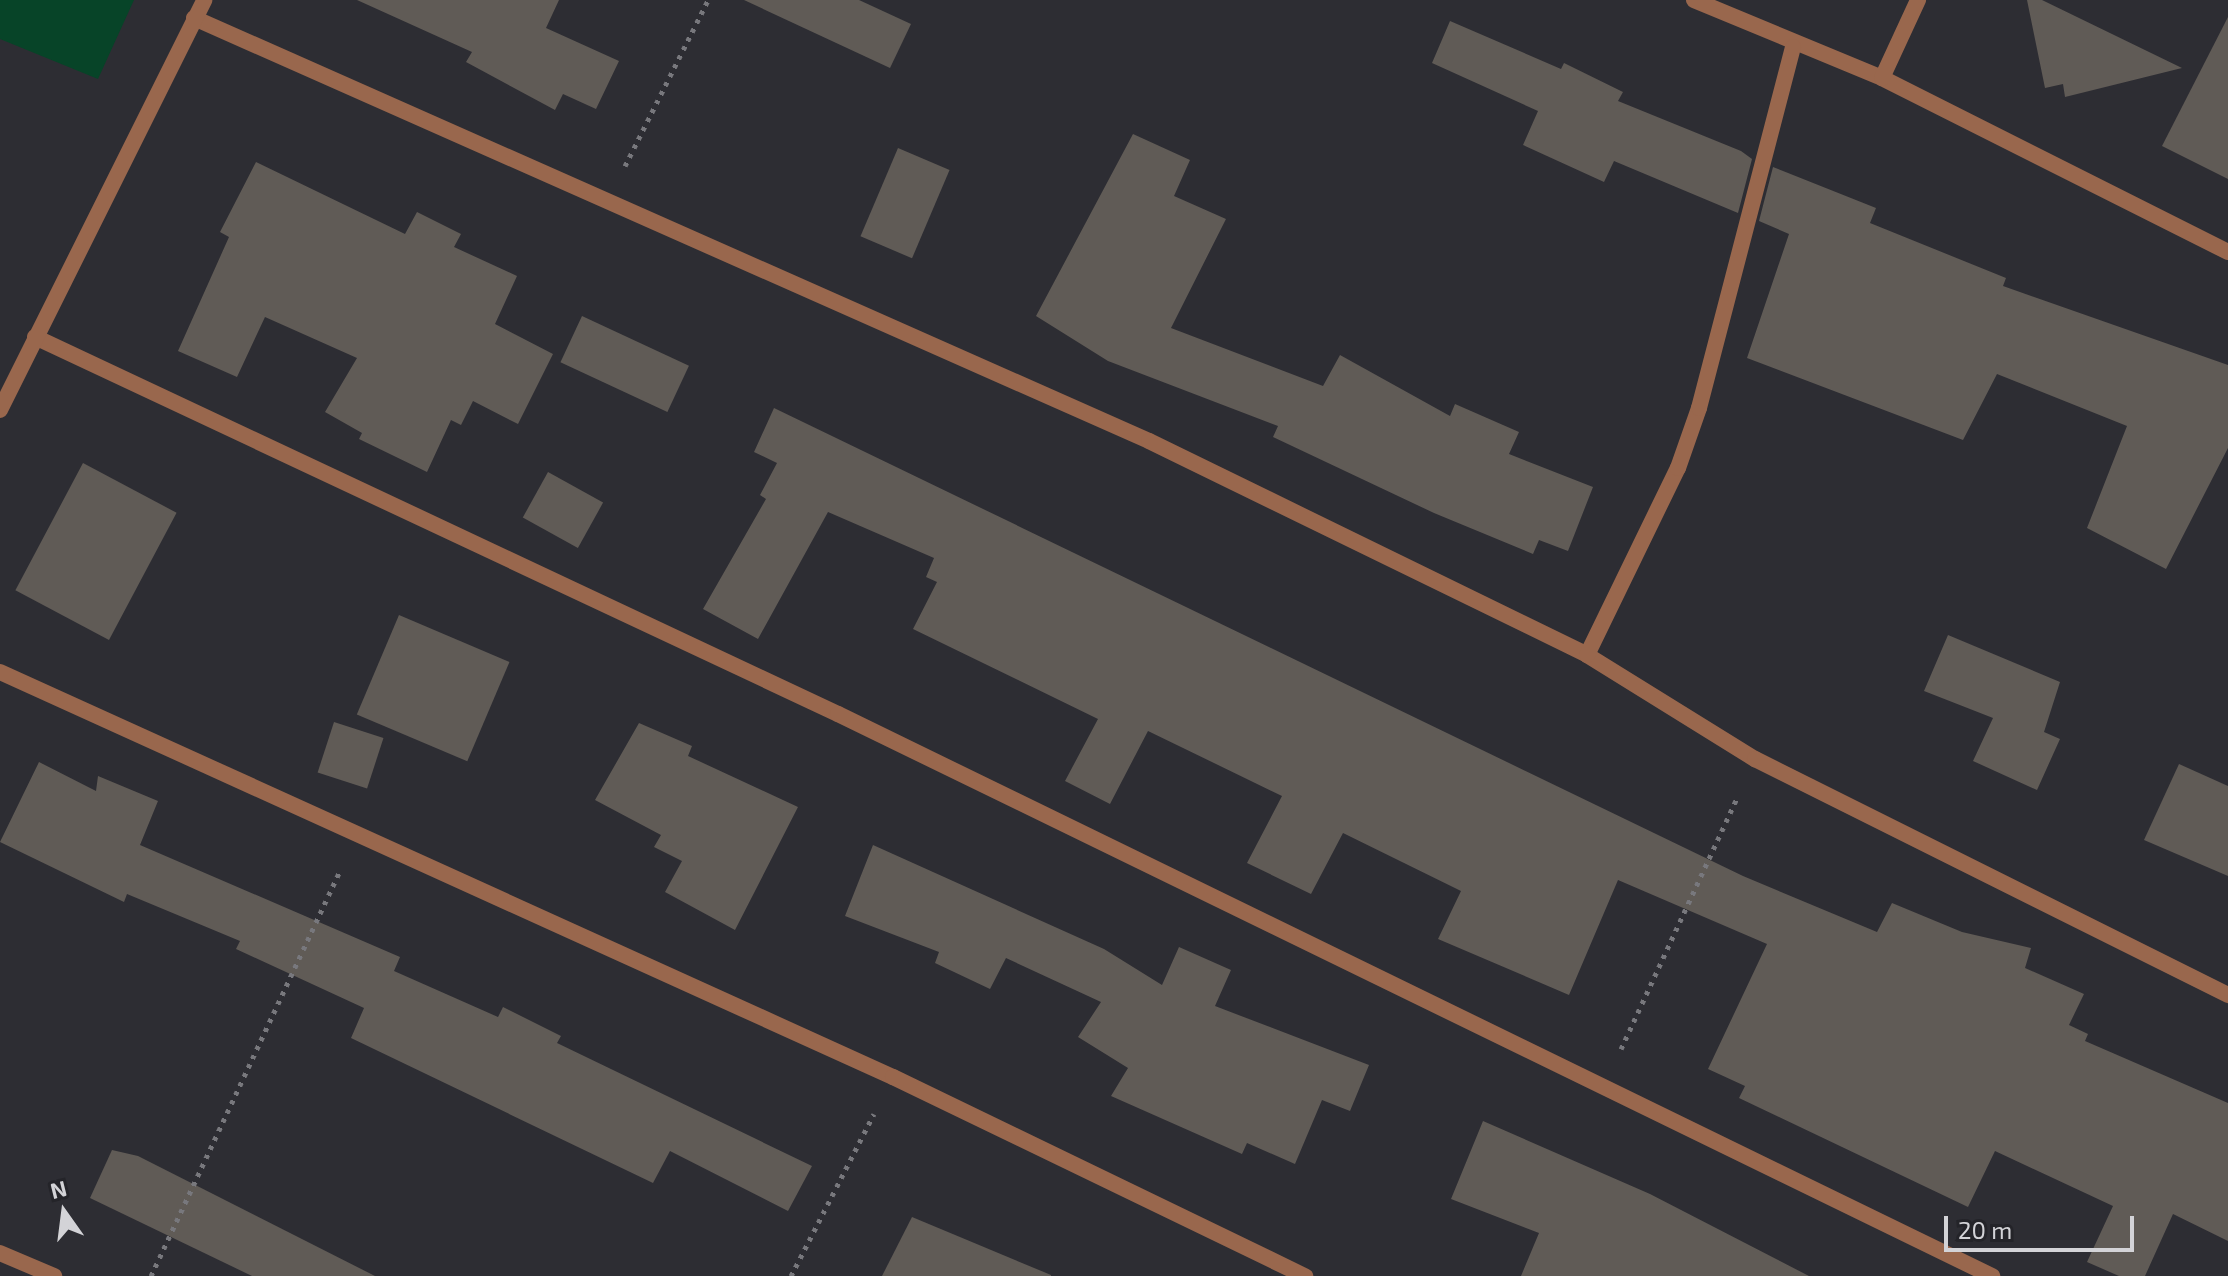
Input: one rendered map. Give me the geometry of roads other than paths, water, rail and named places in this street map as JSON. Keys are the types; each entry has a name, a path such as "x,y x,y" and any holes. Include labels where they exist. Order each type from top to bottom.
{"street":[{"path":"0,410 204,0"},
{"path":"1694,0 1793,47 1882,78 2228,252"},
{"path":"1882,78 1918,0"},
{"path":"194,18 1149,441 1587,655 1755,759 2228,995"},
{"path":"1587,655 1688,438 1793,47"},
{"path":"35,337 838,714 1602,1091 1992,1276"},
{"path":"0,672 893,1077 1305,1276"},
{"path":"0,1253 54,1276"}]}
